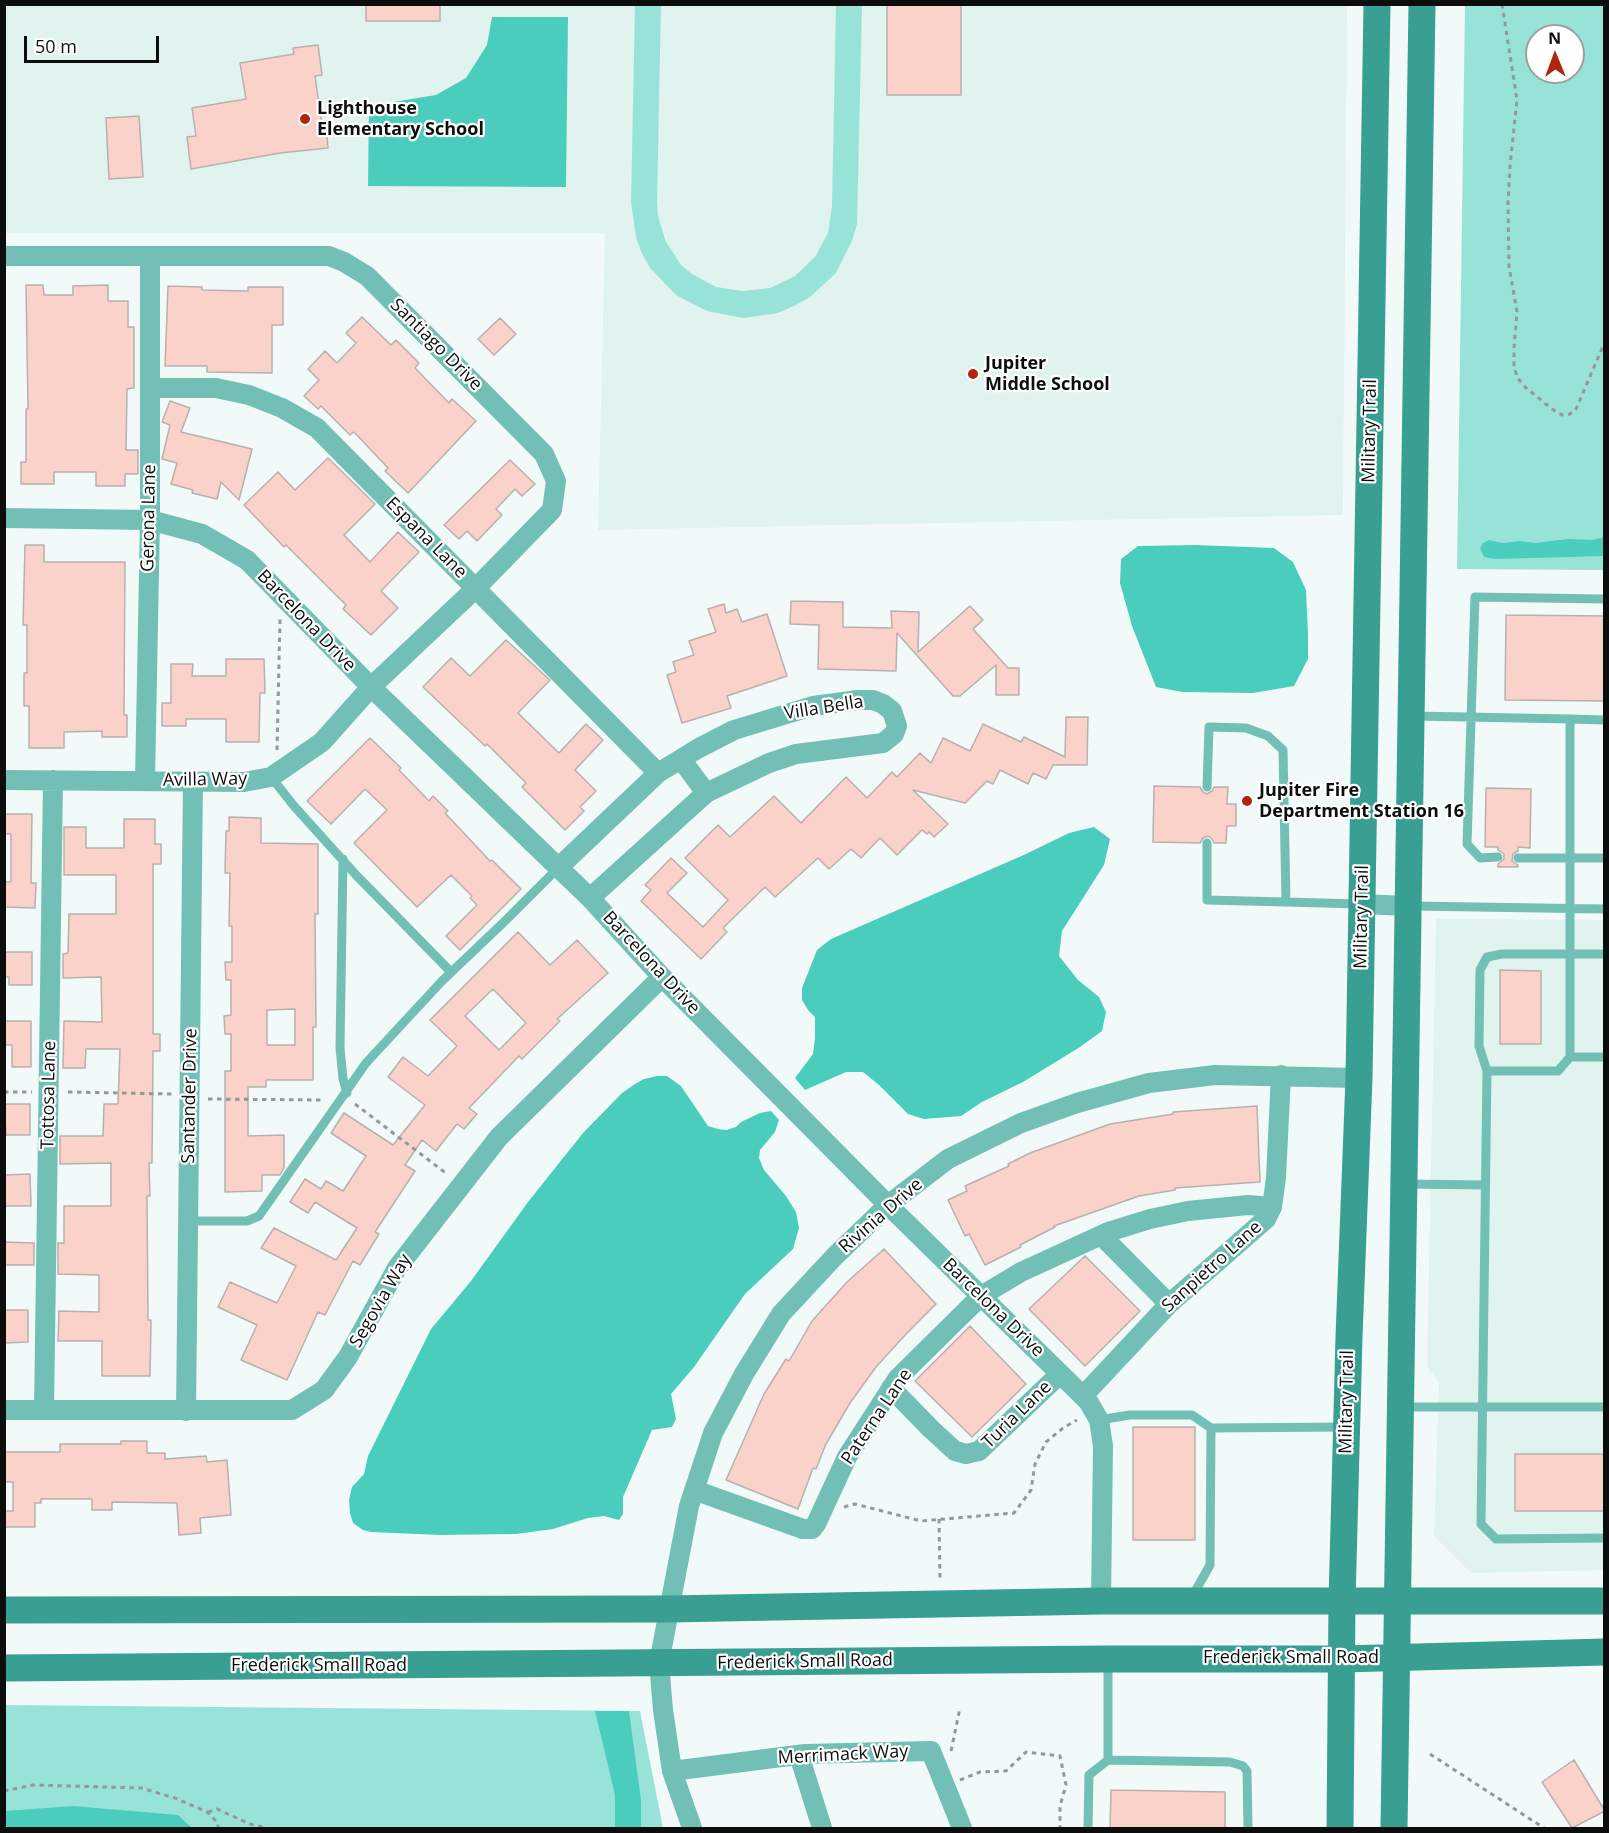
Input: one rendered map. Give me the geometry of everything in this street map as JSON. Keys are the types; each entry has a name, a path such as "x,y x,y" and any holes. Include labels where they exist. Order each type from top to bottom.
{"main road":[{"name":"Military Trail","path":"1340,1828 1342,1602 1359,1078 1377,4"},
{"path":"1394,1828 1422,4"},
{"path":"4,1610 669,1609 1101,1601 1605,1601"},
{"name":"Frederick Small Road","path":"4,1668 1342,1659 1605,1652"}],"street":[{"name":"Santiago Drive","path":"4,256 329,256 344,261 367,276 544,454 556,481 552,510 476,588 371,687"},
{"name":"Gerona Lane","path":"145,780 150,520 150,256"},
{"name":"Espana Lane","path":"151,388 216,388 249,394 282,408 317,428 658,773"},
{"name":"Barcelona Drive","path":"4,518 150,520 202,534 247,560 371,687 559,867 662,977 1088,1401 1090,1419 1103,1446 1101,1601"},
{"name":"Avilla Way","path":"4,780 244,782 271,777 322,742 371,687"},
{"name":"Villa Bella","path":"559,867 658,773 734,730 813,706 858,700 873,700 892,711 897,726 894,734 883,743 796,754 770,763 706,793 590,898"},
{"path":"681,759 706,793"},
{"name":"Tottosa Lane","path":"44,1410 53,780"},
{"name":"Santander Drive","path":"186,1411 193,781"},
{"path":"1362,904 1407,906"},
{"name":"Segovia Way","path":"4,1410 292,1410 324,1390 348,1357 397,1268 499,1137 662,977"},
{"name":"Rivinia Drive","path":"692,1828 672,1771 659,1663 689,1506 712,1433 744,1374 781,1314 888,1204 948,1159 1021,1123 1077,1103 1149,1083 1215,1075 1359,1078"},
{"name":"Sanpietro Lane","path":"1083,1395 1169,1304 1266,1219 1272,1207 1276,1178 1281,1075"},
{"name":"Paterna Lane","path":"694,1490 803,1529 812,1529 847,1457 898,1378 981,1296 1021,1272 1101,1235 1150,1219 1188,1211 1248,1205 1272,1207"},
{"path":"1101,1235 1169,1304"},
{"name":"Turia Lane","path":"891,1388 955,1451 966,1454 979,1451 1060,1374"},
{"name":"Merrimack Way","path":"672,1771 799,1755 931,1751 962,1828"},
{"path":"799,1755 822,1828"}],"lane":[{"path":"1498,857 1480,858 1467,844 1475,597 1605,599"},
{"path":"1410,716 1605,720"},
{"path":"1487,1071 1558,1071 1570,1057 1570,719"},
{"path":"1207,787 1209,728 1246,728 1268,736 1283,750 1286,902"},
{"path":"271,777 357,876 451,972"},
{"path":"1207,843 1207,900 1362,904"},
{"path":"1518,858 1605,858"},
{"path":"343,859 340,1048 343,1079 348,1096"},
{"path":"189,1221 247,1221 259,1216 348,1096 366,1063 406,1017 559,867"},
{"path":"1407,906 1605,909"},
{"path":"1605,954 1502,954 1487,957 1480,970 1479,1046 1487,1071 1481,1524 1496,1539 1605,1538"},
{"path":"1570,1057 1605,1057"},
{"path":"1403,1184 1485,1185"},
{"path":"1401,1407 1605,1407"},
{"path":"1090,1419 1130,1415 1192,1415 1211,1428 1347,1427"},
{"path":"1189,1601 1210,1565 1211,1428"},
{"path":"1108,1659 1108,1760"},
{"path":"1088,1828 1089,1775 1108,1760 1230,1762 1243,1766 1247,1771 1248,1828"}],"path":[{"path":"1502,4 1517,100 1509,166 1508,204 1509,266 1517,312 1514,365 1517,377 1525,387 1552,409 1562,415 1570,414 1576,409 1605,344"},
{"path":"277,752 280,617"},
{"path":"4,1092 36,1092"},
{"path":"66,1092 179,1093"},
{"path":"348,1096 447,1174"},
{"path":"206,1099 332,1100"},
{"path":"822,1512 855,1504 921,1521 1014,1513 1031,1490 1035,1464 1046,1442 1063,1428 1090,1419"},
{"path":"939,1519 940,1579"},
{"path":"950,1752 960,1708"},
{"path":"959,1781 980,1772 1006,1772 1026,1752 1060,1756 1066,1785 1060,1806 1060,1828"},
{"path":"1430,1754 1544,1828"},
{"path":"4,1791 33,1785 141,1788 175,1798 207,1812 218,1823 219,1828"},
{"path":"207,1812 217,1809 250,1824 267,1828"}],"shaded area":[{"path":"635,4 661,5 657,203 658,216 666,242 681,265 692,274 716,287 743,291 770,288 795,276 815,257 828,233 832,206 836,5 862,5 857,224 852,241 836,273 810,297 794,306 778,313 743,318 707,311 676,295 651,269 642,254 636,237 631,202"},
{"name":"Jupiter Middle School","path":"4,5 1347,5 1343,515 598,530 605,233 5,233"},
{"path":"1465,5 1604,5 1604,570 1457,569"},
{"path":"492,17 568,17 566,187 368,186 369,106 436,95 466,78 487,45"},
{"path":"1604,537 1604,556 1495,559 1484,557 1480,548 1489,540 1502,543 1520,541 1535,543 1568,539 1593,540"},
{"path":"1196,545 1274,548 1293,562 1306,590 1308,634 1308,659 1294,686 1253,693 1182,692 1156,687 1132,626 1120,583 1121,559 1138,546"},
{"path":"1094,827 1110,839 1104,865 1062,931 1059,956 1078,980 1099,997 1106,1012 1102,1031 1023,1082 982,1102 961,1116 924,1119 908,1114 863,1072 846,1072 805,1090 795,1078 813,1054 815,1017 802,1000 802,988 817,950 831,939 1069,833"},
{"path":"1436,919 1604,920 1604,1570 1471,1573 1434,1536 1439,1383 1427,1366"},
{"path":"667,1076 681,1086 708,1126 726,1130 760,1113 771,1111 779,1120 775,1132 760,1150 759,1158 764,1170 796,1212 799,1228 793,1249 745,1294 694,1367 671,1394 676,1419 672,1427 652,1430 623,1497 623,1514 619,1520 604,1516 588,1518 553,1529 516,1534 440,1535 363,1530 353,1523 350,1513 349,1500 352,1487 364,1474 368,1456 431,1329 471,1281 528,1202 583,1133 622,1093 644,1079"},
{"path":"5,1705 640,1711 663,1828 5,1828"},
{"path":"595,1711 629,1711 641,1800 641,1828 615,1828 615,1795"},
{"path":"73,1806 178,1815 192,1828 5,1828 5,1811"}],"building":[{"path":"366,4 440,4 440,21 366,21"},
{"path":"887,4 961,4 961,95 887,95"},
{"path":"318,45 322,75 315,76 322,125 326,125 328,148 280,153 191,169 187,137 196,136 192,108 246,99 240,63 294,54 293,48"},
{"path":"139,116 143,177 109,179 106,118"},
{"path":"26,285 43,285 44,295 73,295 73,286 108,285 108,301 128,301 128,327 134,327 134,388 127,389 126,450 138,450 138,474 125,474 125,486 96,486 96,472 54,472 54,484 21,484 21,462 26,462 26,409 28,409"},
{"path":"168,286 202,287 202,290 248,291 248,287 283,287 283,325 272,325 272,373 207,372 207,366 165,366"},
{"path":"362,317 391,345 396,340 419,363 415,368 449,403 452,399 476,421 408,493 385,471 388,468 354,432 350,435 321,406 318,409 304,396 319,380 308,369 325,351 337,363 356,343 346,333"},
{"path":"500,318 516,334 494,355 478,339"},
{"path":"170,401 190,408 181,432 252,449 239,500 221,482 217,499 192,493 193,490 171,484 177,463 162,459 170,425 162,422"},
{"path":"328,458 375,504 344,535 370,562 398,532 419,552 381,591 398,608 371,635 343,609 346,605 286,545 284,547 244,505 278,472 295,490"},
{"path":"510,460 535,484 522,496 515,489 496,509 502,515 477,541 467,531 459,539 444,525"},
{"path":"25,545 44,545 44,562 125,562 124,715 127,715 127,737 102,737 102,731 64,732 64,748 29,748 29,706 24,706 24,673 27,673 27,625 23,625"},
{"path":"791,601 843,602 843,627 892,628 891,611 919,612 918,652 970,606 983,620 973,629 1008,668 1019,668 1019,695 996,695 996,665 960,696 953,696 897,633 896,671 818,669 819,625 790,624"},
{"path":"724,604 726,613 737,609 742,622 767,614 787,676 727,696 731,708 682,723 667,675 676,672 673,662 694,655 689,641 716,632 708,609"},
{"path":"1506,615 1605,616 1605,701 1505,700"},
{"path":"506,640 550,680 518,713 559,753 586,724 603,740 575,770 596,791 580,807 584,811 565,830 522,787 526,783 487,744 485,746 423,687 451,658 470,676"},
{"path":"226,659 264,659 265,693 260,693 259,742 226,742 226,719 186,719 186,726 162,726 162,703 171,703 171,664 193,664 192,676 226,676"},
{"path":"1066,717 1088,717 1087,765 1053,765 1046,779 1033,773 1028,784 1000,770 993,784 987,781 965,803 913,790 948,824 934,837 922,830 897,855 880,838 861,858 851,849 829,869 818,858 775,897 765,887 723,928 727,932 701,959 641,901 651,890 645,885 671,858 687,873 667,893 703,927 728,900 685,858 718,825 730,837 774,796 801,823 846,777 867,798 892,772 897,777 920,753 931,763 943,738 970,751 983,724 1021,742 1024,737 1065,757"},
{"path":"370,738 401,768 399,770 429,801 433,796 448,811 445,813 490,861 492,860 521,889 460,950 446,936 477,905 470,898 472,896 451,875 417,907 354,843 387,810 365,789 331,824 307,801"},
{"path":"1154,786 1200,787 1207,794 1214,787 1228,787 1227,804 1236,804 1236,826 1227,826 1226,843 1214,843 1208,836 1200,843 1153,842"},
{"path":"1486,788 1531,789 1530,848 1518,847 1518,851 1513,854 1512,861 1518,867 1498,867 1504,859 1504,854 1498,850 1498,847 1485,847"},
{"path":"4,814 32,814 31,883 36,883 35,908 4,907 4,882 11,882 11,834 4,834"},
{"path":"229,817 261,818 261,843 318,844 318,914 315,914 316,1027 313,1027 313,1080 266,1080 266,1087 248,1087 248,1136 284,1135 284,1168 280,1175 262,1175 262,1191 225,1192 225,1071 231,1071 231,1034 225,1034 224,1016 231,1015 231,980 226,980 225,962 232,962 232,926 229,926 230,873 225,873 226,831 229,831","holes":["295,1009 295,1045 267,1045 267,1010"]},
{"path":"124,819 155,819 155,844 161,844 161,864 153,864 153,1034 160,1034 160,1051 153,1051 152,1163 149,1163 150,1196 147,1196 148,1320 151,1320 150,1376 102,1376 102,1341 58,1341 59,1311 99,1312 99,1275 58,1274 58,1243 64,1243 64,1206 111,1206 111,1163 60,1164 60,1136 103,1136 104,1104 118,1104 120,1049 86,1049 85,1068 63,1068 64,1021 102,1022 101,977 63,978 63,954 68,953 69,914 116,914 116,875 64,875 64,827 86,827 86,848 124,848"},
{"path":"518,932 550,965 577,940 608,973 557,1019 560,1021 522,1059 519,1056 469,1108 477,1114 464,1129 457,1124 436,1151 422,1140 405,1165 415,1171 375,1232 379,1234 360,1265 353,1261 325,1315 318,1312 287,1380 241,1360 257,1325 218,1307 230,1282 277,1303 296,1266 261,1248 274,1228 336,1260 357,1228 315,1202 308,1213 290,1202 305,1179 321,1189 326,1181 343,1191 366,1156 331,1133 344,1113 393,1145 425,1105 388,1077 403,1057 428,1076 457,1046 430,1020","holes":["493,989 526,1023 499,1050 465,1016"]},
{"path":"4,952 32,952 32,985 9,985 9,977 4,977"},
{"path":"1500,970 1541,971 1541,1044 1500,1044"},
{"path":"4,1021 31,1021 31,1067 12,1067 12,1045 4,1045"},
{"path":"4,1104 30,1104 30,1135 6,1135"},
{"path":"1257,1106 1260,1182 1175,1188 1175,1190 1139,1196 1054,1226 1020,1245 1021,1247 985,1265 969,1234 965,1236 948,1200 967,1191 965,1186 1009,1166 1008,1164 1030,1153 1110,1124 1173,1114 1173,1112"},
{"path":"30,1174 31,1206 4,1206 4,1175"},
{"path":"4,1242 34,1243 34,1265 4,1265"},
{"path":"884,1249 936,1304 876,1367 850,1403 826,1444 816,1469 813,1468 798,1509 726,1480 764,1394 786,1359 789,1361 812,1321 847,1282"},
{"path":"1085,1256 1140,1311 1085,1366 1029,1309"},
{"path":"4,1310 28,1310 28,1342 4,1343"},
{"path":"970,1326 1026,1384 972,1437 915,1381"},
{"path":"1133,1427 1195,1427 1195,1540 1133,1540"},
{"path":"121,1441 147,1441 147,1453 165,1453 165,1459 206,1456 207,1462 227,1460 231,1515 200,1518 201,1533 179,1535 177,1503 112,1502 112,1510 92,1510 92,1499 41,1499 41,1503 35,1503 35,1527 4,1527 4,1511 13,1511 13,1482 4,1482 4,1452 60,1452 60,1444 121,1444"},
{"path":"1515,1454 1605,1454 1605,1511 1515,1511"},
{"path":"1574,1760 1605,1811 1572,1828 1542,1782"},
{"path":"1111,1790 1225,1792 1225,1828 1110,1828"}],"place":[{"name":"Lighthouse Elementary School","path":"305,119"},
{"name":"Jupiter Middle School","path":"973,374"},
{"name":"Jupiter Fire Department Station 16","path":"1247,801"}]}
